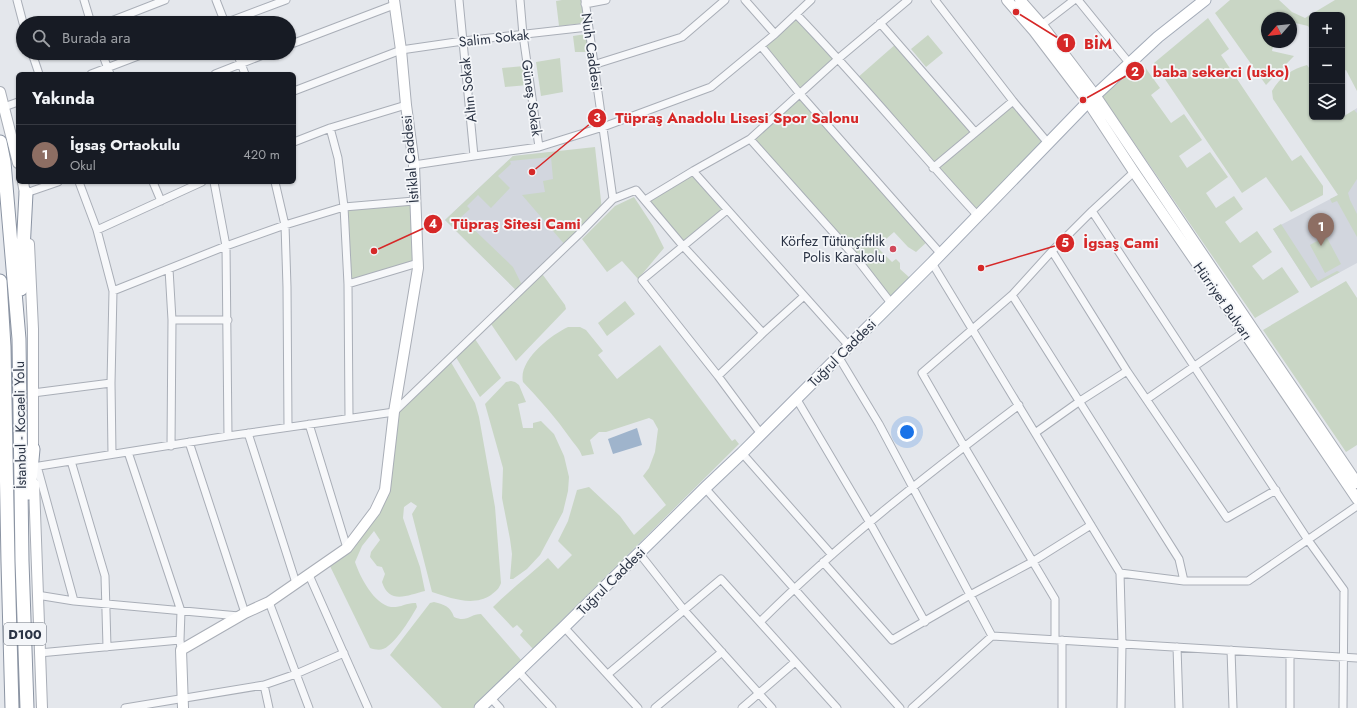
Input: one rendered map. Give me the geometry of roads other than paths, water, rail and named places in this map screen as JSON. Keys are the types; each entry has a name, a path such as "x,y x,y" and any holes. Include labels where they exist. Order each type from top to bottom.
{"highway":[{"name":"İstanbul - Kocaeli Yolu","path":"0,142 4,162 19,339 22,561 27,708"},
{"path":"19,339 24,188"},
{"name":"D100","path":"0,281 4,347 12,708"},
{"path":"22,561 33,449"}],"main road":[{"path":"1007,0 1038,28"},
{"path":"1020,0 1038,28 1092,99"},
{"name":"Tuğrul Caddesi","path":"480,708 742,453 941,254 1092,99 1144,50 1205,0"},
{"name":"İstiklal Caddesi","path":"181,650 268,602 310,575 347,548 375,511 386,490 394,412 418,268 414,202 414,165 394,2"},
{"path":"0,92 16,155"},
{"name":"Hürriyet Bulvarı","path":"1092,99 1134,172 1357,483"},
{"name":"Hürriyet Bulvarı","path":"1092,99 1248,329 1357,499"},
{"path":"24,188 33,329 33,449 35,466 37,594 42,708"},
{"path":"181,650 183,708"}],"street":[{"path":"17,0 21,16"},
{"path":"84,0 89,16"},
{"path":"121,16 149,3 165,0"},
{"path":"216,0 222,16"},
{"path":"244,16 286,0"},
{"name":"Altın Sokak","path":"459,0 474,156"},
{"name":"Güneş Sokak","path":"520,0 523,35 539,147"},
{"path":"585,2 606,0"},
{"path":"593,65 682,37 725,0"},
{"path":"745,0 774,34"},
{"path":"414,165 539,147 603,127 711,87 774,34 811,0"},
{"path":"644,200 750,139 839,58 908,0"},
{"path":"935,0 1013,101 1048,143"},
{"path":"1038,28 1074,0"},
{"path":"1078,0 1130,64"},
{"path":"1144,50 1144,46 1148,41 1196,0"},
{"path":"296,42 394,2"},
{"name":"Nuh Caddesi","path":"585,2 613,199"},
{"path":"796,14 839,58 933,168 978,216"},
{"path":"880,23 975,132"},
{"name":"Salim Sokak","path":"296,90 401,50 463,41 588,27"},
{"path":"760,46 800,94 941,254"},
{"path":"35,60 39,72"},
{"path":"105,60 109,71 132,60"},
{"path":"240,60 244,72"},
{"path":"220,72 251,60"},
{"path":"933,168 1013,101"},
{"path":"4,107 16,103"},
{"path":"296,141 330,128 406,105"},
{"path":"330,128 338,158 344,207 348,284 349,418"},
{"path":"750,139 857,259 891,303"},
{"path":"694,171 849,346"},
{"path":"1062,708 1059,640 1055,599 922,373 1012,295 1092,211 1134,172"},
{"path":"24,188 47,184"},
{"path":"80,184 97,230 113,291 111,383 112,454"},
{"path":"154,184 161,201"},
{"path":"97,230 198,184"},
{"path":"214,184 226,246 228,320 228,436"},
{"path":"275,184 284,225 287,287 288,427"},
{"path":"74,601 35,466 394,412 579,234 613,199 636,190 683,246 763,333"},
{"path":"113,291 226,246 284,225 344,207 414,202"},
{"path":"727,210 642,280 718,376 761,434"},
{"path":"1092,211 1308,540 1344,590 1343,708"},
{"path":"1052,252 1127,371 1227,518 1276,490"},
{"path":"348,284 418,263"},
{"path":"932,263 1120,573 1122,644 1121,708"},
{"path":"169,269 172,320 171,446"},
{"path":"1012,295 1179,559 1184,582"},
{"path":"718,376 804,296"},
{"path":"172,320 228,320"},
{"path":"1147,399 1248,329"},
{"path":"838,356 879,424 992,636"},
{"path":"1035,433 1127,371"},
{"path":"33,393 111,383"},
{"path":"796,398 870,523 925,622"},
{"path":"760,622 823,562 912,487 1019,405"},
{"path":"309,424 347,548"},
{"path":"248,433 296,584"},
{"path":"37,594 74,601 242,615 189,442"},
{"path":"128,452 181,611 181,650"},
{"path":"742,453 832,555"},
{"path":"71,461 105,576 107,604 107,647"},
{"path":"705,488 900,708"},
{"path":"1120,573 1184,582 1248,581 1357,506"},
{"path":"823,562 892,640 970,595 1032,562 1091,525"},
{"path":"639,553 684,610 772,708"},
{"path":"310,575 368,708"},
{"path":"608,674 721,579 837,708"},
{"path":"268,602 309,708"},
{"path":"564,627 638,708"},
{"path":"912,708 992,636 1357,658"},
{"path":"39,653 180,640"},
{"path":"1177,647 1179,708"},
{"path":"1231,650 1233,708"},
{"path":"654,708 722,652"},
{"path":"125,708 183,697 264,685 296,674 344,653"},
{"path":"1290,654 1290,708"},
{"path":"742,708 795,662"},
{"path":"518,671 552,708"},
{"path":"264,685 270,708"},
{"path":"491,698 500,708"}],"water":[{"path":"637,428 642,445 613,454 608,439"}],"place":[{"name":"BİM","path":"1016,12"},
{"name":"baba sekerci (usko)","path":"1083,100"},
{"name":"Tüpraş Anadolu Lisesi Spor Salonu","path":"532,172"},
{"name":"İgsaş Ortaokulu","path":"1321,246"},
{"name":"Körfez Tütünçiftlik Polis Karakolu","path":"893,249"},
{"name":"Tüpraş Sitesi Cami","path":"374,251"},
{"name":"İgsaş Cami","path":"981,268"}]}
